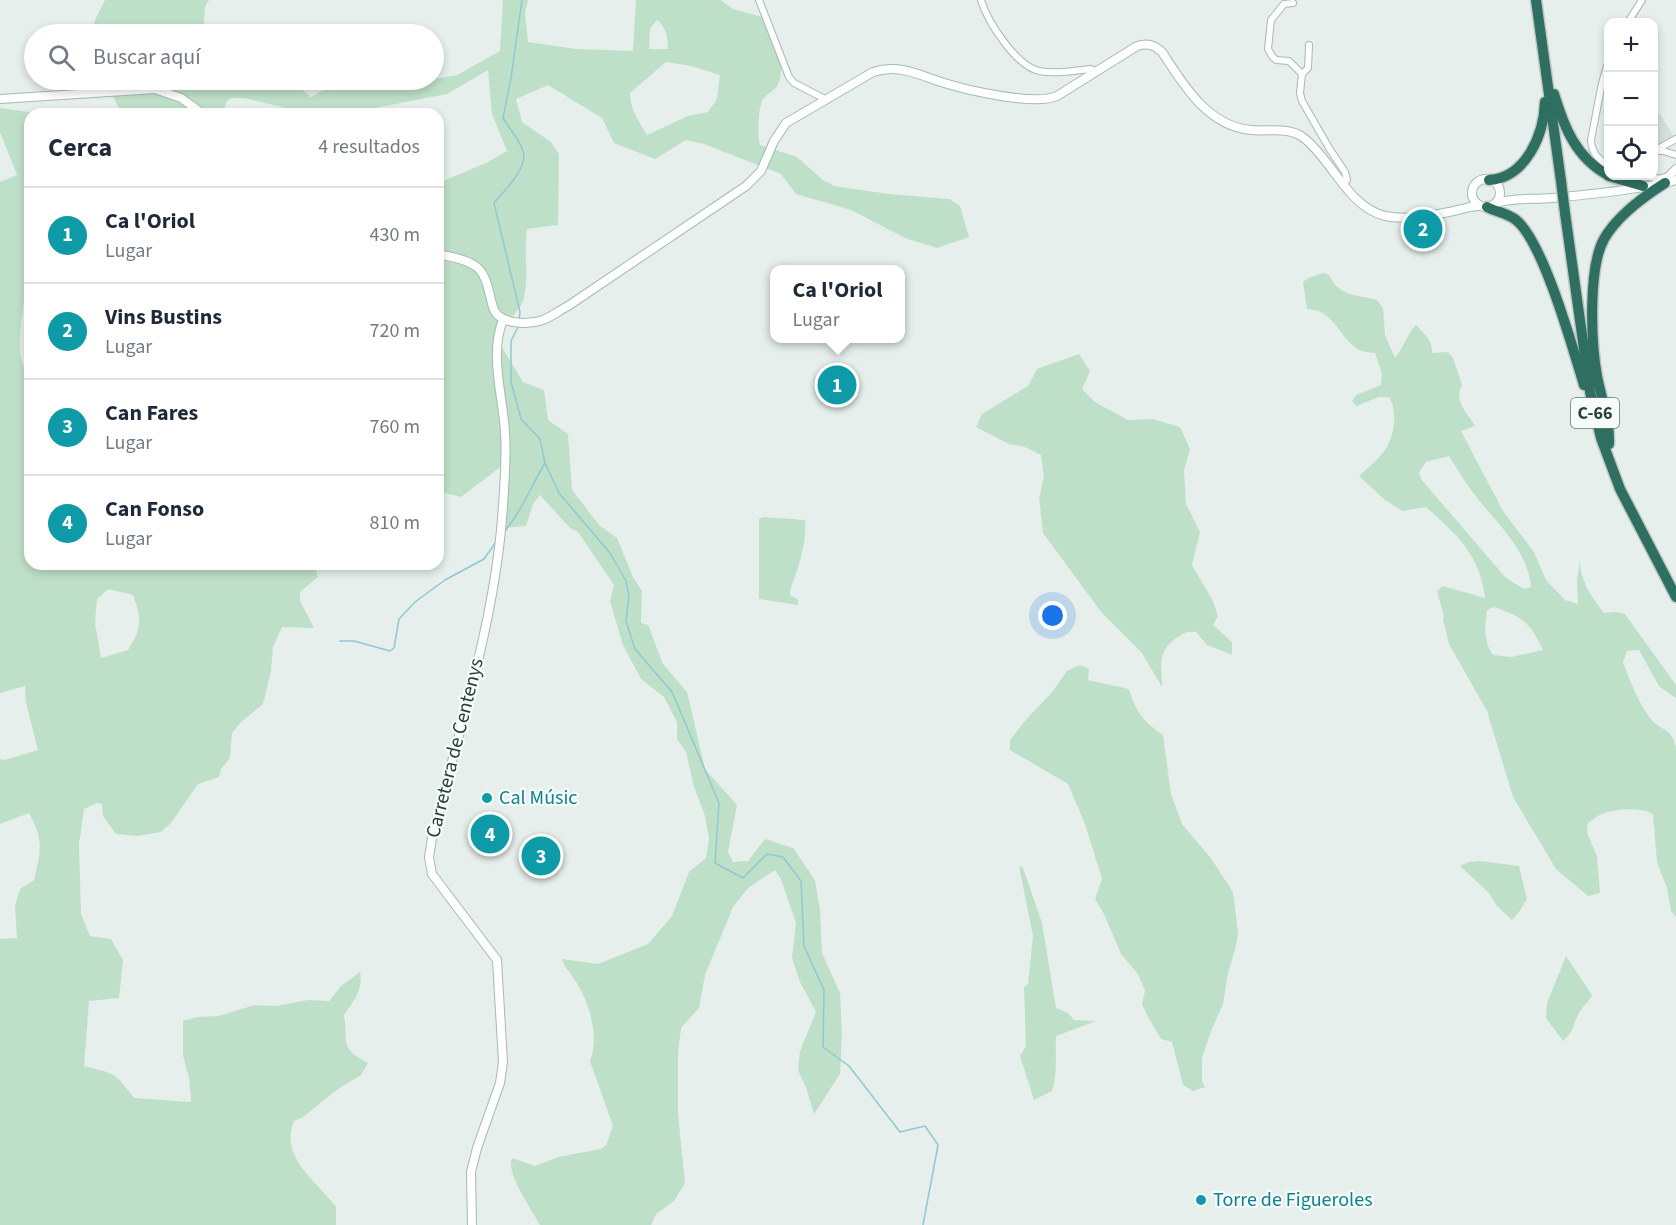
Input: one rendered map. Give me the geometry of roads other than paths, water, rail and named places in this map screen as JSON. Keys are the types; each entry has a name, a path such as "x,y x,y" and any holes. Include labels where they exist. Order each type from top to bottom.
{"highway":[{"name":"C-66","path":"1538,0 1545,74 1563,181"},
{"name":"C-66","path":"1538,0 1554,94 1567,213 1606,444 1620,489 1676,597"},
{"path":"1490,180 1509,176 1523,162 1535,144 1544,115 1545,74"},
{"path":"1554,94 1564,126 1573,143 1589,162 1604,172"},
{"path":"1488,205 1515,220 1524,228 1536,247 1575,352 1599,437 1606,444 1609,433 1594,349 1594,289 1597,257 1605,238 1617,222 1665,181"},
{"name":"C-66","path":"1606,444 1625,487 1676,585"}],"street":[{"path":"759,0 789,77 794,83 825,99"},
{"path":"981,0 990,24 1029,67 1051,72 1091,69 1095,72"},
{"path":"1631,18 1642,0"},
{"path":"1293,3 1284,4 1273,15 1268,49 1276,60 1289,61 1302,77"},
{"path":"444,255 458,258 480,269 497,316 507,321 543,320 568,306 746,186 764,165 774,141 786,123 873,72 886,68 900,69 955,86 1036,100 1057,96 1137,46 1148,44 1162,52 1192,96 1214,115 1237,127 1251,130 1288,131 1297,134 1311,145 1368,208 1389,217 1448,212 1516,198 1552,198 1642,181 1665,181 1676,169"},
{"path":"1309,45 1308,68 1302,77 1300,93 1302,101 1345,171 1347,180 1344,184"},
{"path":"1604,163 1596,157 1591,140 1605,72"},
{"path":"0,99 140,90"},
{"path":"158,90 181,98 195,108"},
{"path":"1658,149 1676,139"},
{"path":"1658,152 1676,155"},
{"path":"1461,208 1477,183 1484,180 1490,180 1516,198"},
{"path":"1488,205 1499,197 1499,188"},
{"path":"1472,192 1473,199 1488,205"},
{"name":"Carretera de Centenys","path":"472,1225 471,1172 500,1083 503,1062 497,960 432,873 429,856 493,593 502,519 505,434 497,362 498,332 507,321"}],"waterway":[{"path":"519,319 520,312 494,203 519,171 524,157 519,142 503,118 522,0"},
{"path":"518,327 511,341 511,382 521,419 540,439 545,463 559,493 610,553 626,581 629,596 626,621 635,649 672,692 719,803 715,863 743,878 767,854 783,857 801,881 804,946 824,990 823,1047 849,1066 900,1132 925,1126 938,1145 923,1225"},
{"path":"505,531 545,463"},
{"path":"340,641 354,641 390,651 394,648 399,619 415,602 445,580 484,559 496,542"}],"place":[{"name":"Vins Bustins","path":"1423,229"},
{"name":"Ca l'Oriol","path":"837,385"},
{"name":"Cal Músic","path":"487,798"},
{"name":"Can Fonso","path":"490,834"},
{"name":"Can Fares","path":"541,856"},
{"name":"Torre de Figueroles","path":"1201,1200"}]}
